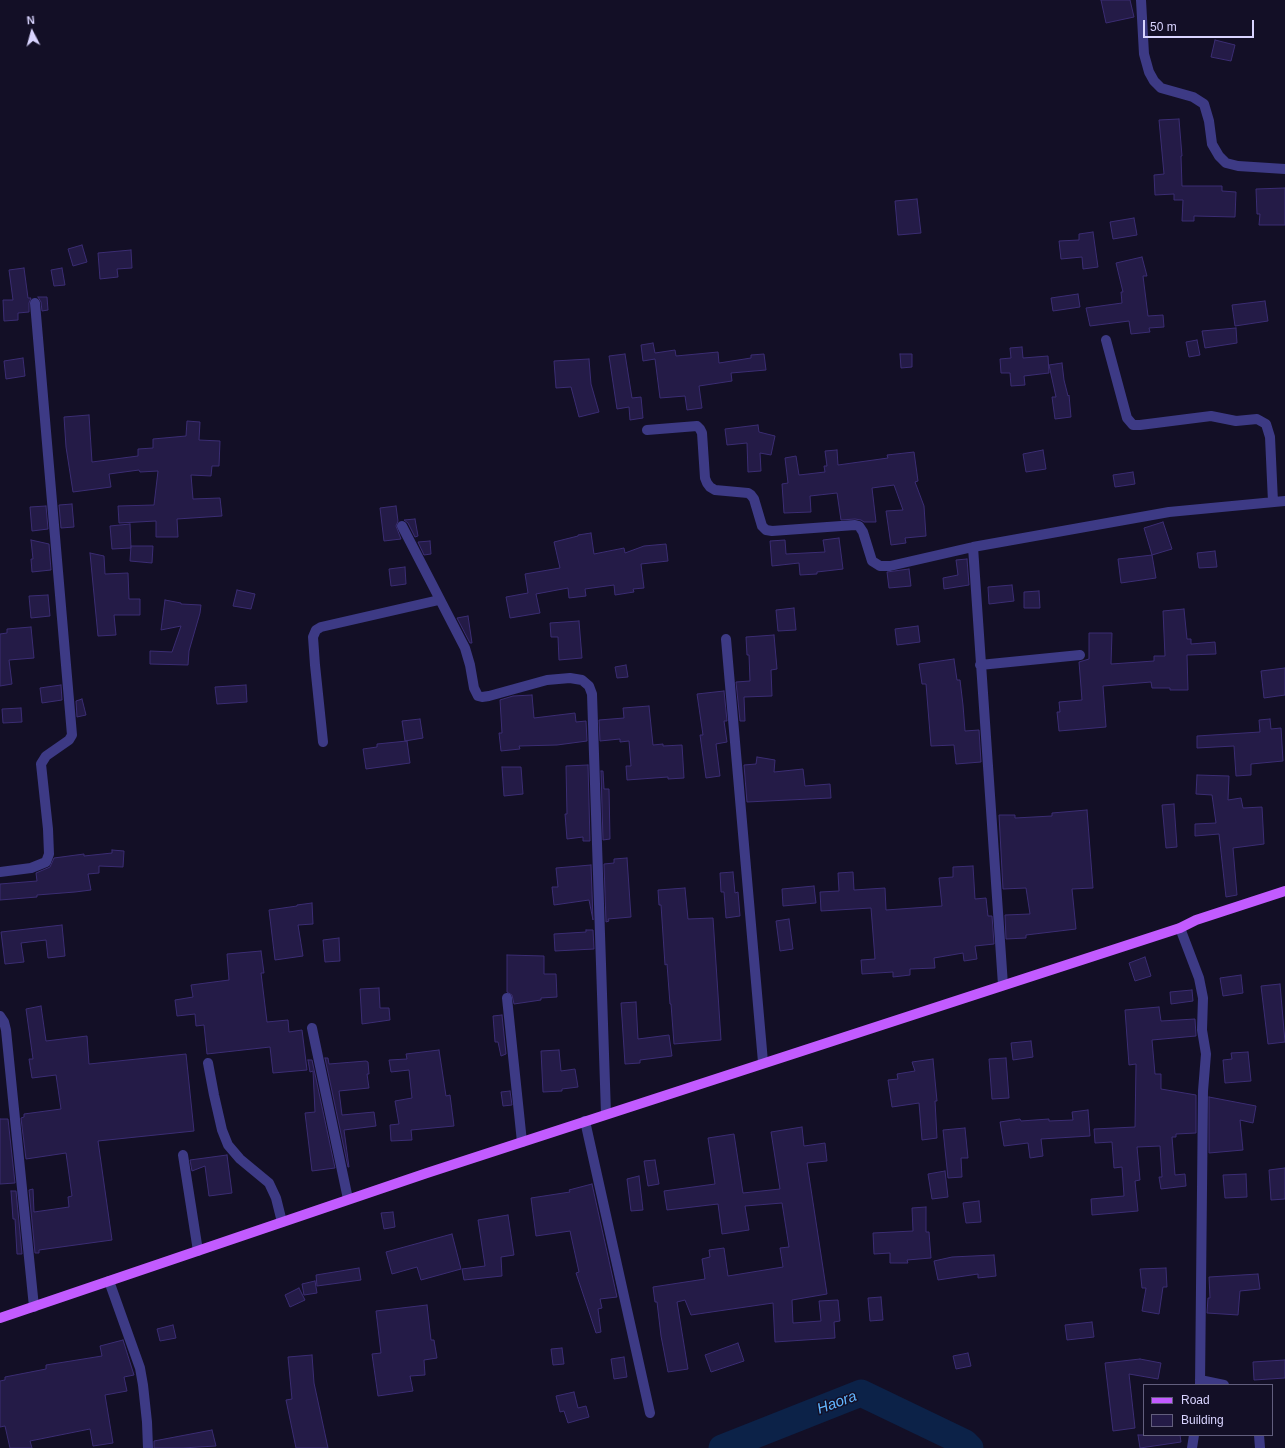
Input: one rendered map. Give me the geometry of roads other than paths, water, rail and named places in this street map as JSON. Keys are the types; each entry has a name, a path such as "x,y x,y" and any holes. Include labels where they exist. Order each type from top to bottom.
{"main road":[{"path":"0,1318 348,1199 763,1062 1180,928 1196,920 1285,891"}],"street":[{"path":"1141,0 1144,54 1149,72 1154,81 1161,88 1193,97 1204,104 1209,120 1212,144 1219,156 1226,163 1238,166 1285,168"},
{"path":"0,872 31,868 46,862 49,854 48,829 41,764 46,756 69,740 72,735 35,303"},
{"path":"1106,340 1127,418 1133,425 1211,416 1236,421 1262,420 1266,424 1270,437 1273,502"},
{"path":"647,430 696,426 702,433 705,478 707,483 715,490 748,493 751,495 754,499 762,526 766,530 772,531 856,525 859,526 863,532 872,560 880,566 890,566 972,547 1169,512 1285,501"},
{"path":"402,526 468,656 474,688 478,696 489,696 547,680 570,678 582,680 589,686 592,694 606,1114"},
{"path":"972,547 1003,985"},
{"path":"323,742 314,665 313,637 316,630 321,627 439,600"},
{"path":"726,639 763,1062"},
{"path":"980,665 1080,655"},
{"path":"1180,928 1199,978 1203,998 1202,1030 1206,1054 1203,1091 1200,1383 1212,1384"},
{"path":"507,998 522,1142"},
{"path":"0,1016 4,1022 6,1030 34,1307"},
{"path":"312,1028 348,1199"},
{"path":"208,1063 222,1130 228,1145 240,1159 269,1183 276,1198 282,1222"},
{"path":"585,1121 650,1413"},
{"path":"183,1155 198,1251"},
{"path":"109,1281 140,1368 147,1422 148,1448"},
{"path":"1192,1448 1194,1436"},
{"path":"1259,1436 1260,1448"}],"waterway":[{"name":"Haora","path":"722,1448 861,1393 965,1443 970,1448"}]}
